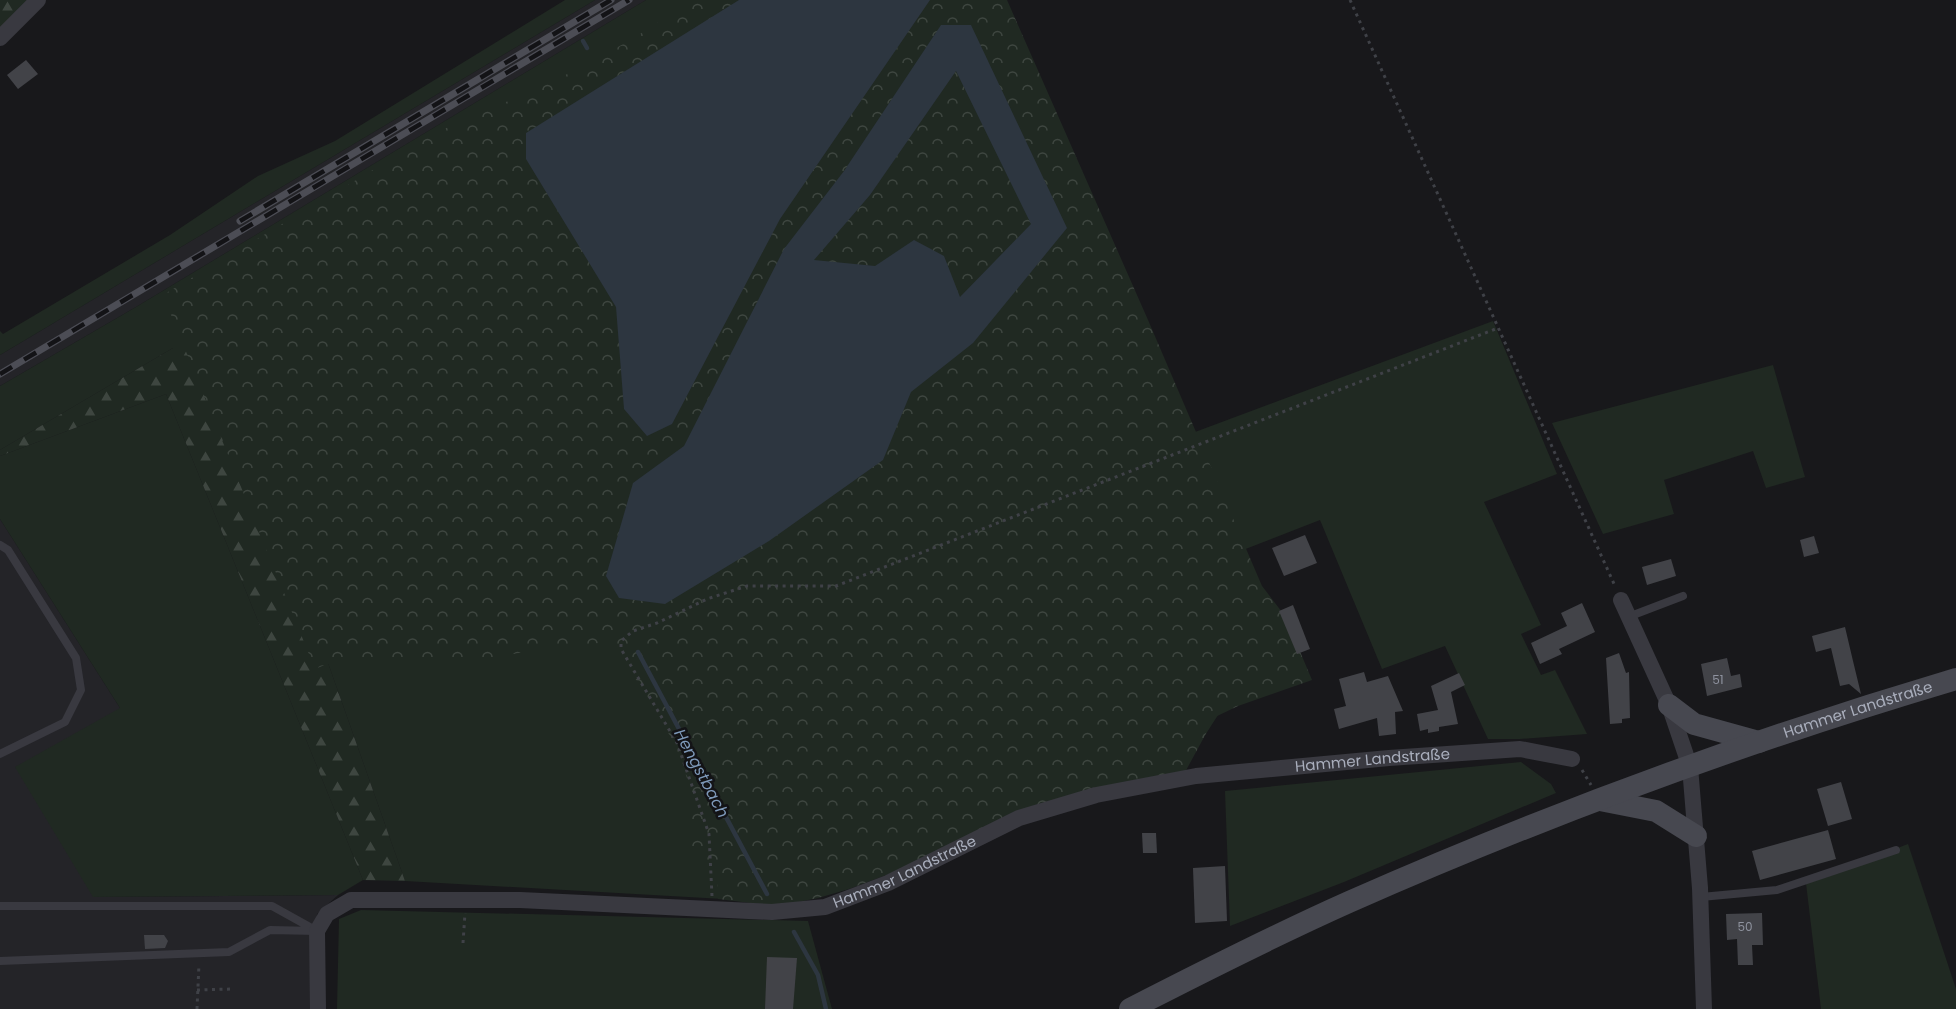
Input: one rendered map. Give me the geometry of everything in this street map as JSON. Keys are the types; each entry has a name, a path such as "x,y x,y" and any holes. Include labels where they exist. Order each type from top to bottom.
{"main road":[{"name":"Hammer Landstraße","path":"1130,1009 1224,960 1349,902 1598,800 1759,742 1956,679"},
{"path":"1669,705 1694,724 1759,742"},
{"path":"1598,800 1656,811 1696,836"}],"street":[{"path":"0,38 38,0"},
{"path":"1621,600 1669,705 1690,767 1701,897 1704,1009"},
{"name":"Hammer Landstraße","path":"317,931 327,914 351,900 520,900 772,912 825,907 888,883 1019,818 1096,795 1185,778 1389,758 1520,749 1572,759"},
{"path":"317,931 318,1009"}],"lane":[{"path":"0,545 8,550 76,658 81,690 65,722 0,754"},
{"path":"1628,616 1683,596"},
{"path":"1701,897 1777,890 1896,850"},
{"path":"0,906 272,906 317,931"},
{"path":"0,961 229,952 270,930 317,931"}],"path":[{"path":"1350,0 1621,600"},
{"path":"711,909 713,887 709,834 677,743 621,649 621,640 633,631 707,599 747,586 836,586 1498,328"},
{"path":"1572,759 1579,763 1598,800"},
{"path":"463,944 466,900"},
{"path":"196,1009 199,953"},
{"path":"197,990 232,989"}],"shaded area":[{"path":"595,0 646,0 136,307 0,386 0,355"},
{"path":"739,0 930,0 780,219 672,424 647,436 624,409 616,307 526,159 526,133"},
{"path":"941,25 971,25 1067,228 973,343 911,392 883,460 769,541 665,604 619,598 606,576 633,483 684,446 784,249 844,171","holes":["956,71 1031,224 960,297 944,256 914,240 875,266 814,260 870,195"]},
{"path":"0,519 120,708 93,897 338,895 317,914 313,1009 0,1009"}],"green space":[{"path":"0,0 30,0 0,31"},
{"path":"565,0 595,0 0,355 0,331 3,334 170,235 258,176 335,141"},
{"path":"646,0 739,0 1187,435 1493,321 1557,474 1484,502 1541,625 1521,634 1541,675 1555,670 1587,734 1488,739 1445,646 1382,669 1320,520 1243,550 1220,712 1191,757 723,899 405,881 275,513 173,348 0,450 0,386 136,307"},
{"path":"693,0 1007,0 1262,586 1285,616 1312,680 1238,706 1215,717 1184,774 1140,780 849,889 788,904 759,904 718,899 717,861 691,858 691,803 689,785 683,766 658,713 614,648 599,643 496,657 327,664 315,669 163,295 435,133 556,80 629,41"},
{"path":"336,326 275,513 405,881 363,880 166,394 0,456 0,450 173,348"},
{"path":"1773,365 1805,477 1766,488 1753,451 1664,480 1674,514 1603,534 1552,423"},
{"path":"166,394 363,880 338,895 93,897 15,767 120,708 0,519 0,456"},
{"path":"1521,762 1551,784 1556,793 1344,882 1230,926 1225,791"},
{"path":"1908,844 1956,989 1956,1009 1821,1009 1806,883"},
{"path":"361,910 808,921 832,1009 337,1009 339,919"}],"building":[{"path":"26,60 38,74 18,89 7,75"},
{"path":"1305,535 1317,563 1284,576 1272,548"},
{"path":"1814,536 1819,553 1804,557 1800,540"},
{"path":"1671,559 1676,576 1647,585 1642,567"},
{"path":"1582,603 1595,632 1559,649 1562,654 1540,664 1531,643 1567,626 1561,613"},
{"path":"1293,605 1310,649 1297,654 1279,611"},
{"path":"1845,627 1861,694 1849,684 1840,686 1831,648 1816,652 1812,636"},
{"path":"1619,653 1626,673 1629,672 1630,718 1622,719 1622,723 1610,724 1606,658"},
{"path":"1727,658 1731,676 1740,674 1742,687 1707,696 1701,664"},
{"path":"1364,672 1367,682 1388,676 1403,711 1395,712 1396,734 1379,736 1377,718 1339,729 1334,709 1346,706 1339,679"},
{"path":"1459,673 1465,685 1451,692 1458,724 1439,727 1439,731 1428,733 1428,729 1420,731 1417,714 1438,710 1431,686"},
{"path":"1841,782 1852,819 1828,826 1817,789"},
{"path":"1828,830 1836,859 1760,880 1752,851"},
{"path":"1142,833 1156,833 1157,853 1143,853"},
{"path":"1225,866 1227,921 1195,923 1193,868"},
{"path":"1762,913 1763,945 1752,945 1753,965 1738,965 1737,939 1727,940 1726,914"},
{"path":"144,935 164,935 168,941 165,948 145,949"},
{"path":"767,957 797,958 793,1009 765,1009"}],"waterway":[{"name":"Hengstbach","path":"583,41 587,48"},
{"name":"Hengstbach","path":"638,652 767,894"},
{"name":"Hengstbach","path":"794,932 818,975 826,1009"}],"railway":[{"path":"240,221 611,0"},
{"path":"0,374 629,0"}]}
